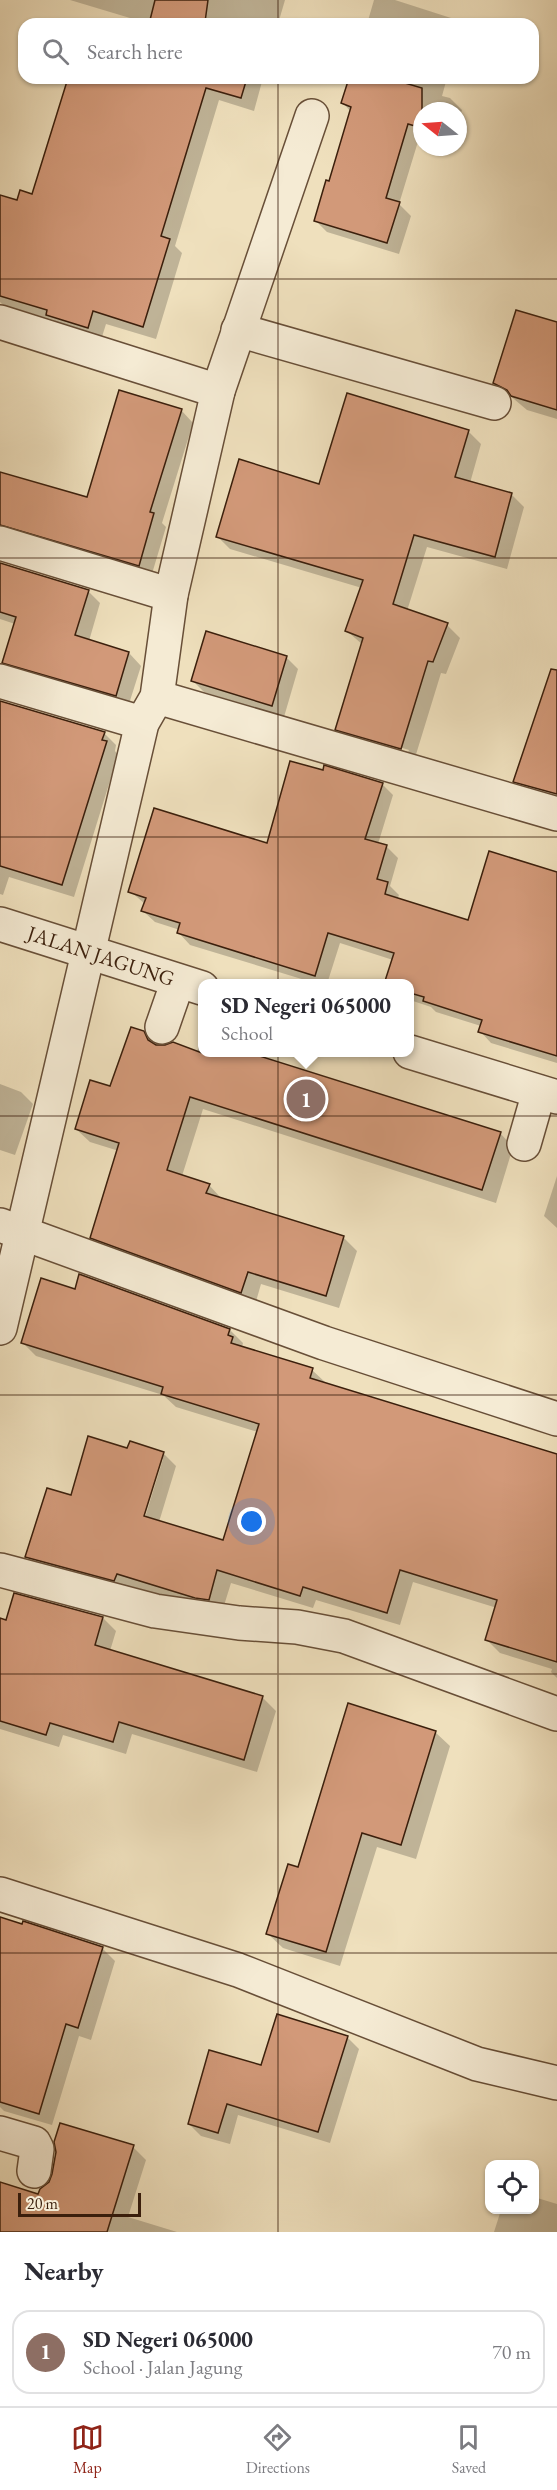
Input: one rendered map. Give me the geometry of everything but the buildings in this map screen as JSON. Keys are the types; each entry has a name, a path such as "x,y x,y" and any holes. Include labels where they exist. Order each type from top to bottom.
{"street":[{"path":"0,1328 11,1228 87,952 149,710 171,595 218,391 312,116"},
{"path":"0,322 218,391"},
{"path":"238,330 494,403"},
{"path":"0,543 171,595"},
{"path":"0,681 149,710 557,814"},
{"name":"JALAN JAGUNG","path":"0,924 190,984"},
{"path":"162,1027 190,984"},
{"path":"414,1053 548,1095 524,1144"},
{"path":"11,1228 324,1343 557,1419"},
{"path":"0,1570 155,1611 239,1623 297,1627 344,1636 557,1714"},
{"path":"0,1894 238,1970 477,2064 557,2083"},
{"path":"0,2133 34,2143 37,2149 34,2171"}],"place":[{"name":"SD Negeri 065000","path":"306,1099"}]}
